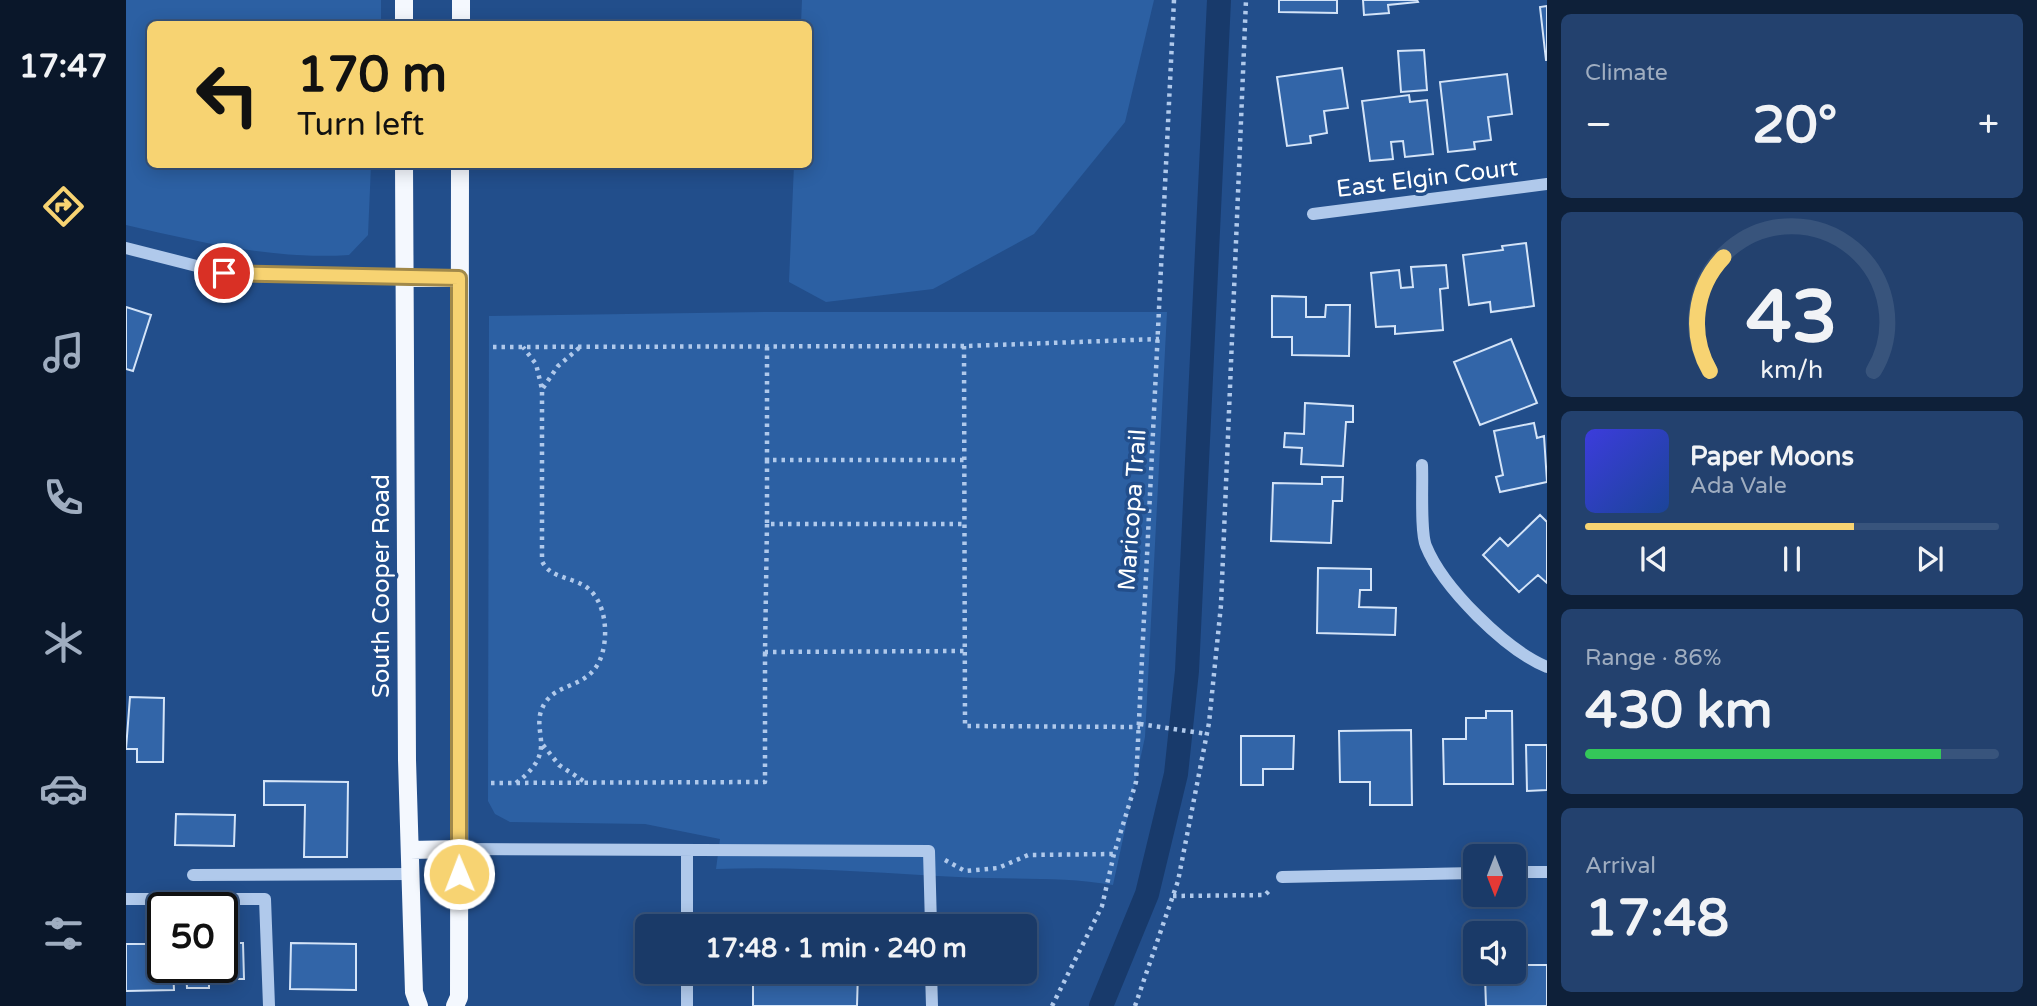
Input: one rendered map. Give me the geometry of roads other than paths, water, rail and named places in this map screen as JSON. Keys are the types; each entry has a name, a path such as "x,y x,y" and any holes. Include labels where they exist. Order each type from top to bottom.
{"main road":[{"path":"404,0 404,21"},
{"path":"461,0 461,21"},
{"name":"South Cooper Road","path":"404,168 410,850 414,992 419,1006"},
{"path":"455,1006 459,997 460,168"},
{"path":"404,278 459,278"},
{"path":"410,850 459,849"}],"street":[{"name":"East Elgin Court","path":"1313,214 1547,184"},
{"path":"126,248 224,273 404,278"},
{"path":"1422,465 1425,545 1462,602 1528,659 1547,667"},
{"path":"459,849 929,851 931,914"},
{"path":"687,851 687,914"},
{"path":"1526,872 1547,872"},
{"path":"1282,877 1463,873"},
{"path":"193,875 411,874"},
{"path":"126,899 265,899 269,1006"},
{"path":"687,984 687,1006"},
{"path":"931,984 932,1006"}],"waterway":[{"path":"1101,1006 1147,894 1176,774 1187,671 1219,0"}]}
